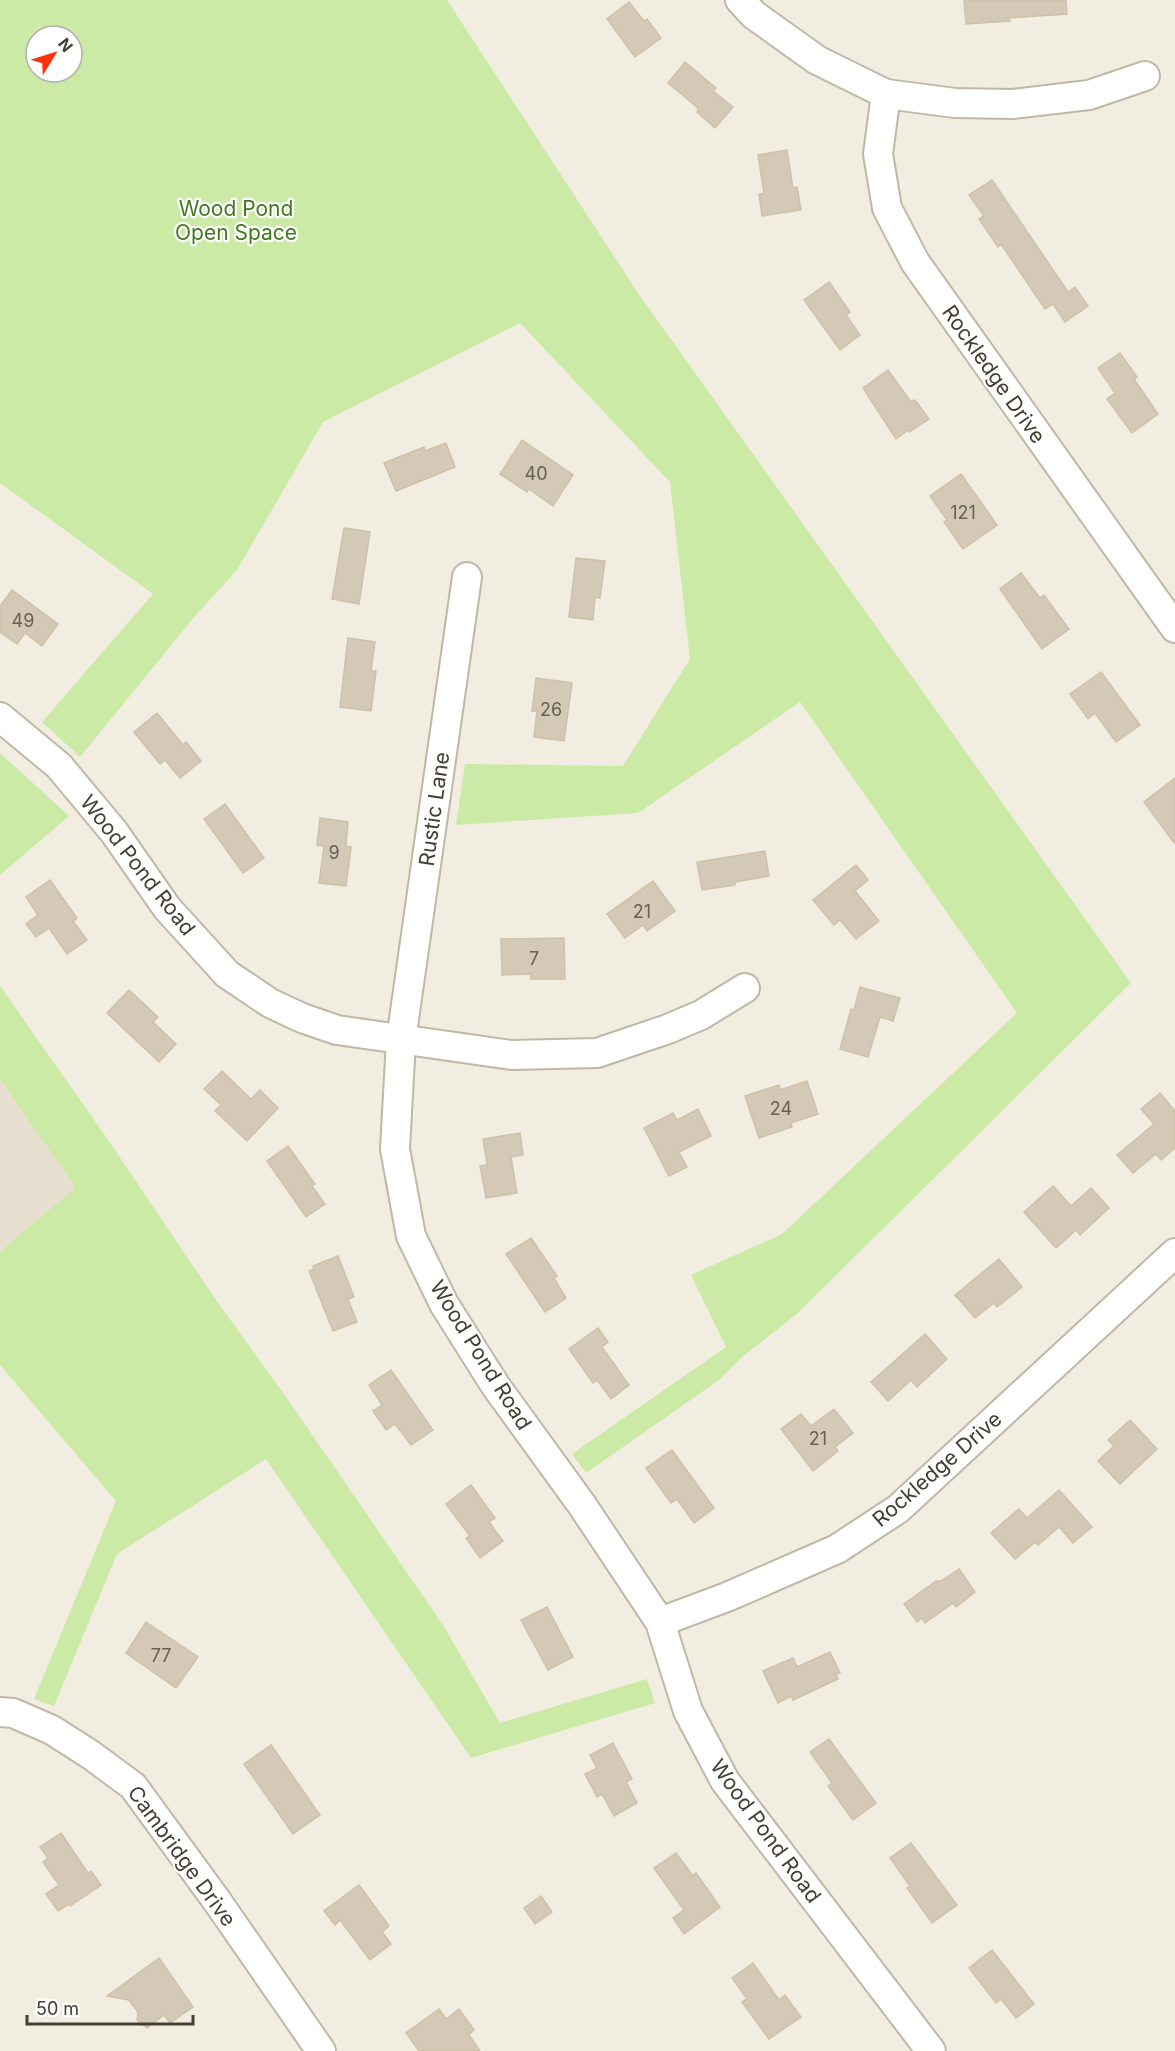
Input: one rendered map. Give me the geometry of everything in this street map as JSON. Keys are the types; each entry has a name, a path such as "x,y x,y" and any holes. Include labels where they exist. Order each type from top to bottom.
{"street":[{"path":"740,0 754,15 817,60 886,94 955,102 1013,104 1089,95 1145,76"},
{"name":"Rockledge Drive","path":"886,94 879,154 887,208 915,262 1175,628"},
{"name":"Rustic Lane","path":"401,1040 467,577"},
{"name":"Wood Pond Road","path":"0,717 59,766 114,831 167,908 227,974 270,1003 302,1018 338,1030 401,1040 395,1149 411,1236 444,1304 495,1385 582,1505 660,1622 688,1711 725,1781 931,2051"},
{"path":"401,1040 511,1055 597,1053 668,1029 701,1015 745,988"},
{"name":"Rockledge Drive","path":"660,1622 727,1597 837,1549 897,1509 1175,1253"},
{"name":"Cambridge Drive","path":"0,1712 13,1713 52,1730 133,1786 217,1901 321,2051"}],"shaded area":[{"path":"0,1079 77,1188 0,1251"}],"green space":[{"name":"Wood Pond Open Space","path":"0,0 447,0 638,293 1131,983 798,1313 742,1357 719,1380 586,1473 572,1454 726,1347 691,1275 782,1234 1017,1013 800,702 638,813 456,825 465,764 623,766 690,659 670,482 520,323 323,422 237,570 195,616 80,757 42,722 153,594 0,483"},
{"path":"0,753 69,816 0,875"},
{"path":"0,986 443,1625 500,1723 647,1679 655,1703 471,1758 266,1459 117,1554 54,1706 34,1699 116,1501 0,1365 0,1251 76,1188 0,1079"}],"building":[{"path":"964,0 1066,0 1067,14 966,24"},
{"path":"629,2 644,21 647,19 661,38 635,57 607,19"},
{"path":"685,62 716,88 713,91 733,107 715,128 697,112 698,108 668,83"},
{"path":"787,150 793,188 797,187 801,210 762,216 759,194 764,193 758,155"},
{"path":"992,180 1068,292 1075,287 1088,306 1065,322 1053,304 1045,309 1001,244 998,247 979,219 984,216 969,195"},
{"path":"829,282 850,312 846,315 860,335 840,350 804,300"},
{"path":"1120,353 1137,377 1134,379 1158,414 1132,433 1107,399 1115,393 1098,368"},
{"path":"888,370 911,402 915,400 929,419 896,439 863,388"},
{"path":"522,440 573,475 553,506 529,489 527,492 500,474"},
{"path":"446,443 455,467 396,491 384,463 424,447 425,451"},
{"path":"961,474 997,525 963,549 944,522 947,520 930,496"},
{"path":"344,528 370,532 359,604 332,599"},
{"path":"576,558 605,561 600,598 595,597 593,620 569,617"},
{"path":"1021,573 1040,598 1044,595 1069,629 1042,649 1000,589"},
{"path":"12,590 58,624 42,646 25,633 17,644 0,632 0,606"},
{"path":"348,638 375,642 371,671 376,671 371,711 340,707"},
{"path":"1101,672 1140,725 1116,742 1095,713 1088,719 1070,694"},
{"path":"536,678 572,683 564,741 534,737 537,711 532,711"},
{"path":"157,713 183,745 186,742 201,761 180,778 165,760 160,764 134,732"},
{"path":"1175,778 1175,844 1144,802"},
{"path":"225,804 264,858 243,873 204,819"},
{"path":"320,818 348,822 346,846 351,847 346,886 319,883 324,846 317,845"},
{"path":"765,851 769,876 735,882 735,885 702,890 697,862"},
{"path":"856,865 868,880 855,891 879,921 856,939 840,920 834,925 813,900"},
{"path":"50,880 77,918 73,921 87,940 67,954 49,928 36,937 26,924 38,915 26,897"},
{"path":"653,881 675,911 647,931 643,925 625,938 607,914"},
{"path":"564,938 565,979 531,979 531,974 502,975 501,939"},
{"path":"860,987 900,998 893,1021 880,1017 868,1057 840,1049 851,1009 854,1010"},
{"path":"129,990 158,1017 153,1022 176,1044 159,1062 107,1013"},
{"path":"222,1071 251,1099 260,1090 278,1108 247,1141 215,1111 221,1105 204,1089"},
{"path":"807,1081 818,1114 791,1123 792,1127 759,1138 745,1096 779,1085 780,1090"},
{"path":"1160,1093 1175,1111 1175,1148 1161,1160 1156,1154 1133,1173 1117,1155 1154,1124 1141,1109"},
{"path":"698,1109 711,1136 679,1152 687,1167 669,1176 644,1128 673,1113 677,1120"},
{"path":"520,1133 523,1155 511,1157 517,1193 486,1198 480,1166 487,1165 483,1139"},
{"path":"288,1146 315,1184 312,1186 325,1204 306,1217 267,1161"},
{"path":"1053,1186 1071,1206 1091,1188 1109,1208 1080,1235 1076,1230 1056,1248 1024,1212"},
{"path":"531,1238 557,1276 554,1278 566,1298 545,1312 506,1254"},
{"path":"338,1256 354,1297 348,1299 357,1322 333,1331 309,1271 314,1269 313,1266"},
{"path":"999,1259 1022,1287 997,1307 994,1303 975,1318 955,1295"},
{"path":"598,1328 608,1342 602,1347 629,1385 611,1399 597,1380 593,1383 569,1349"},
{"path":"925,1334 947,1359 917,1387 911,1380 888,1401 871,1382"},
{"path":"391,1370 433,1430 411,1445 395,1424 386,1430 373,1411 382,1405 369,1385"},
{"path":"834,1409 853,1433 835,1447 838,1451 813,1471 781,1429 801,1414 811,1426"},
{"path":"1130,1420 1157,1449 1120,1484 1098,1461 1114,1446 1108,1440"},
{"path":"672,1450 714,1508 694,1523 677,1499 671,1503 646,1468"},
{"path":"471,1485 495,1518 489,1522 503,1541 480,1558 466,1538 470,1536 446,1504"},
{"path":"1059,1490 1092,1527 1073,1543 1059,1527 1038,1545 1035,1542 1015,1559 991,1533 1019,1509 1027,1518"},
{"path":"959,1569 975,1592 956,1607 953,1603 925,1623 922,1618 917,1622 904,1604 936,1581 941,1581"},
{"path":"547,1607 573,1657 548,1670 521,1620"},
{"path":"146,1622 198,1657 176,1688 126,1653"},
{"path":"830,1652 840,1673 836,1674 838,1679 793,1700 791,1696 778,1703 763,1671 793,1658 797,1667"},
{"path":"829,1739 876,1803 853,1820 828,1786 832,1783 810,1752"},
{"path":"613,1743 632,1779 626,1782 637,1803 614,1816 602,1794 597,1797 585,1774 597,1768 590,1755"},
{"path":"271,1745 320,1815 293,1834 244,1764"},
{"path":"61,1833 88,1873 91,1871 101,1885 70,1906 69,1904 58,1911 46,1894 59,1885 43,1862 48,1858 40,1847"},
{"path":"911,1843 957,1905 932,1923 907,1888 910,1886 890,1858"},
{"path":"676,1853 693,1876 696,1873 720,1907 684,1934 673,1918 684,1910 654,1868"},
{"path":"359,1885 389,1926 382,1932 391,1944 370,1960 340,1920 335,1925 324,1911"},
{"path":"541,1896 552,1912 535,1924 524,1908"},
{"path":"992,1950 1034,2004 1016,2018 1001,1999 996,2003 969,1968"},
{"path":"159,1958 193,2007 170,2023 164,2015 147,2028 137,2020 138,2012 129,2000 107,1996"},
{"path":"753,1963 779,2000 785,1995 801,2017 769,2039 742,2002 747,1999 732,1978"},
{"path":"439,2009 446,2019 459,2009 474,2030 469,2035 480,2051 419,2051 406,2033"}]}
